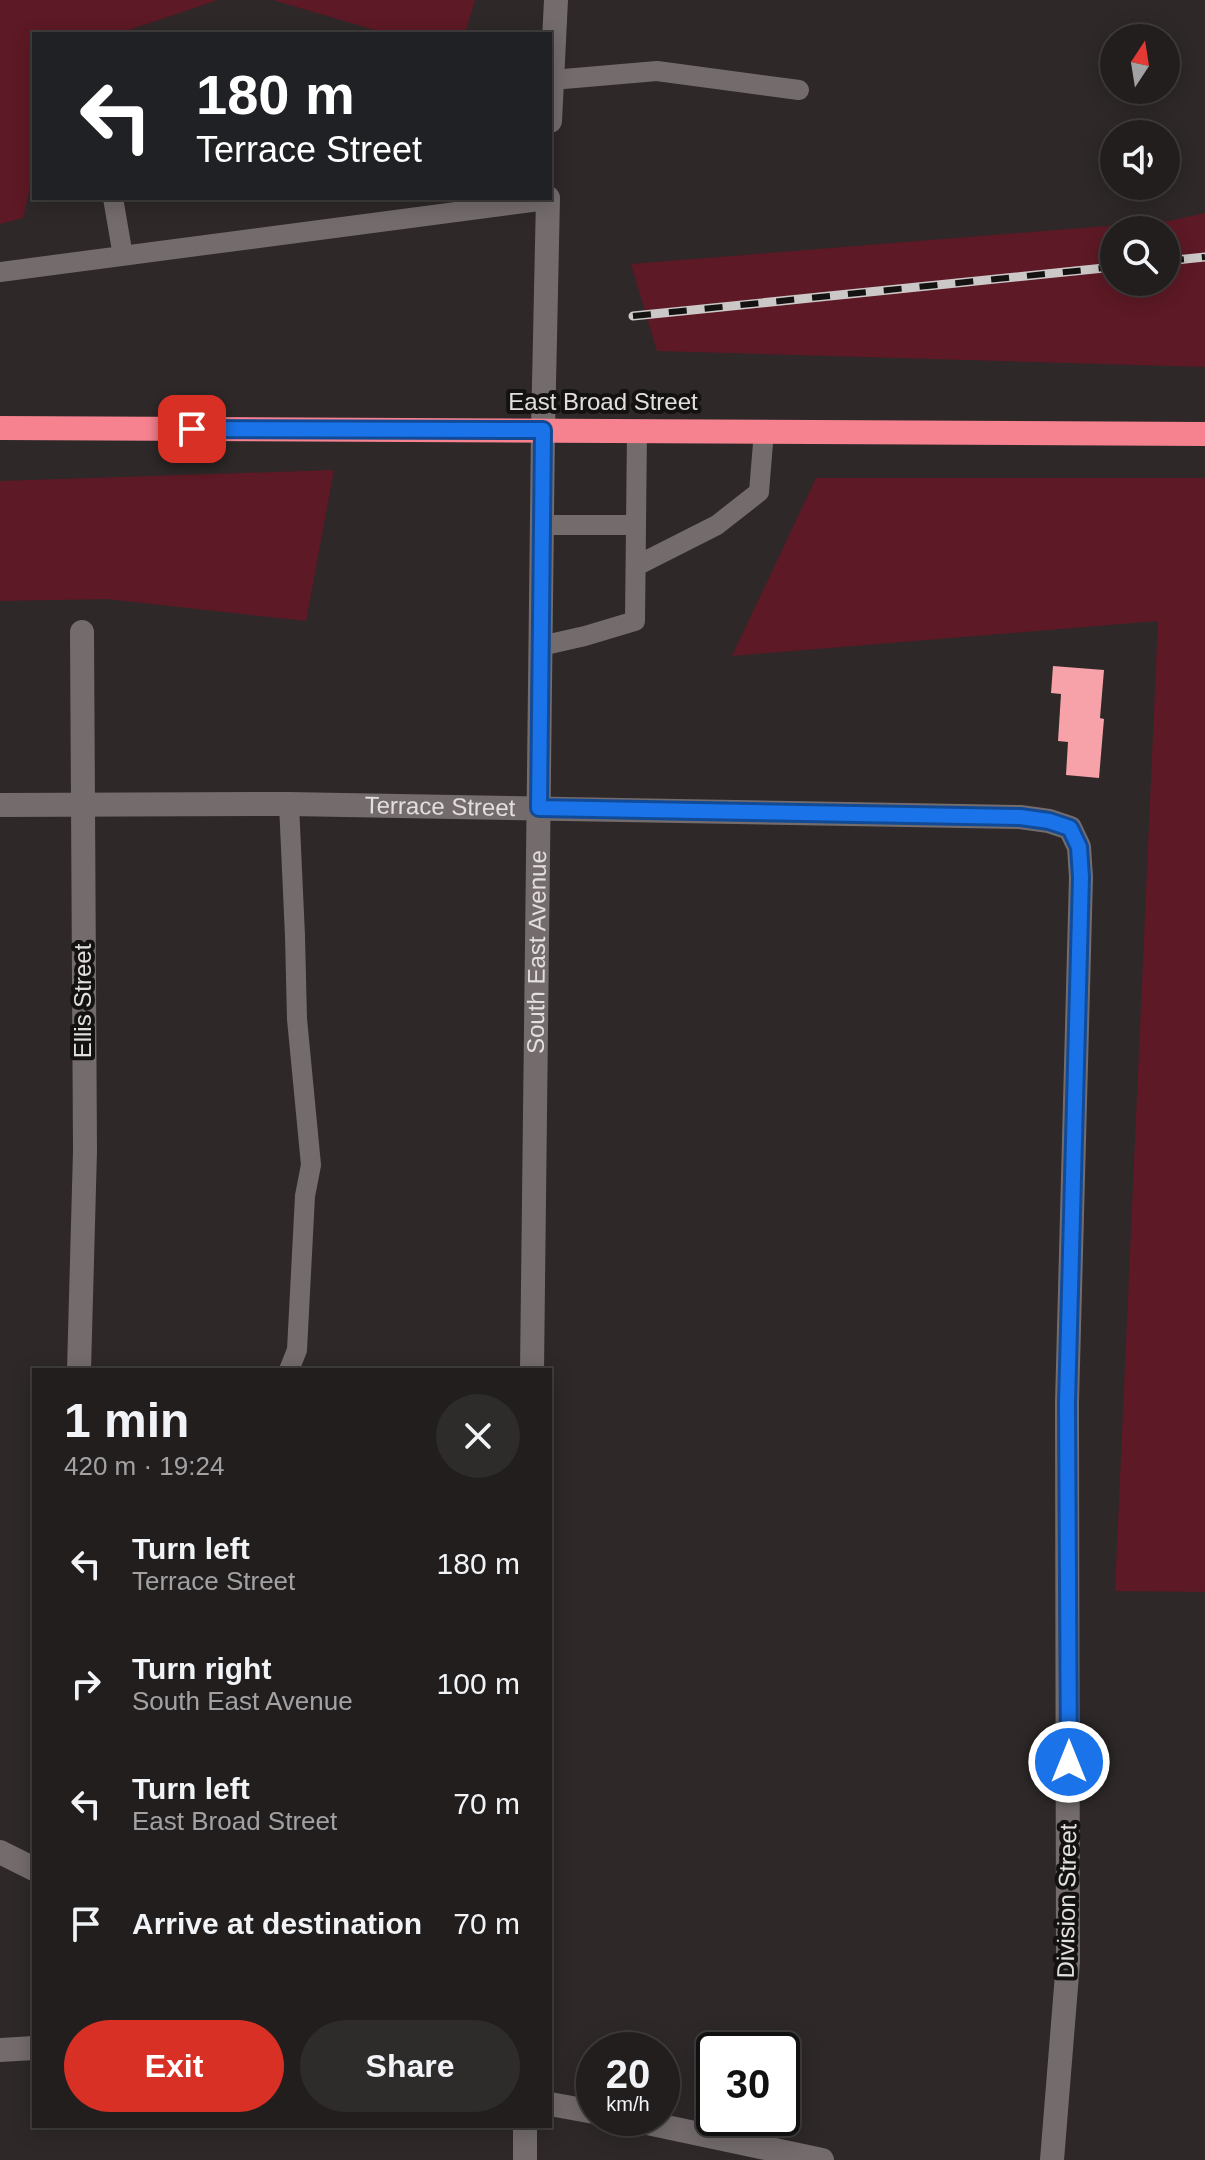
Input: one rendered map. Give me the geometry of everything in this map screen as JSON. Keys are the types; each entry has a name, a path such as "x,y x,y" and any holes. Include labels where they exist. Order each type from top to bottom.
{"highway":[{"name":"East Broad Street","path":"0,428 1205,434"}],"street":[{"path":"552,80 556,0"},
{"name":"South East Avenue","path":"532,1368 548,200"},
{"name":"Ellis Street","path":"79,1368 85,1151 82,632"},
{"name":"Terrace Street","path":"0,805 289,804 1020,817 1070,828"},
{"name":"Division Street","path":"1052,2160 1068,1962 1067,1403 1081,877 1079,847 1070,828"},
{"path":"0,1852 32,1868"},
{"path":"0,2050 32,2048"},
{"path":"552,2104 576,2109"},
{"path":"525,2128 525,2160"},
{"path":"680,2130 822,2160"}],"lane":[{"path":"552,80 657,71 799,90"},
{"path":"113,200 123,256"},
{"path":"0,272 541,200"},
{"path":"541,646 635,621 637,430"},
{"path":"636,566 717,525 759,492 764,431"},
{"path":"542,525 636,525"},
{"path":"289,804 297,1019 311,1165 305,1196 297,1350 290,1368"}],"shaded area":[{"path":"0,0 218,0 123,32 32,32 32,180 23,218 0,224"},
{"path":"273,0 475,0 466,32 381,32"},
{"path":"1205,213 1205,367 657,351 631,264 1100,227 1100,296 1180,296 1180,219"},
{"path":"334,470 306,621 107,599 0,601 0,481"},
{"path":"816,478 1205,478 1205,1592 1115,1591 1158,621 732,656"}],"building":[{"path":"1053,666 1104,670 1099,778 1066,775 1068,742 1058,741 1061,694 1051,693"}],"railway":[{"path":"1180,260 1205,257"},
{"path":"633,316 1100,268"}],"route":[{"path":"192,429 543,430 539,808 1020,817 1070,828 1079,847 1081,877 1067,1403 1069,1762"}]}
